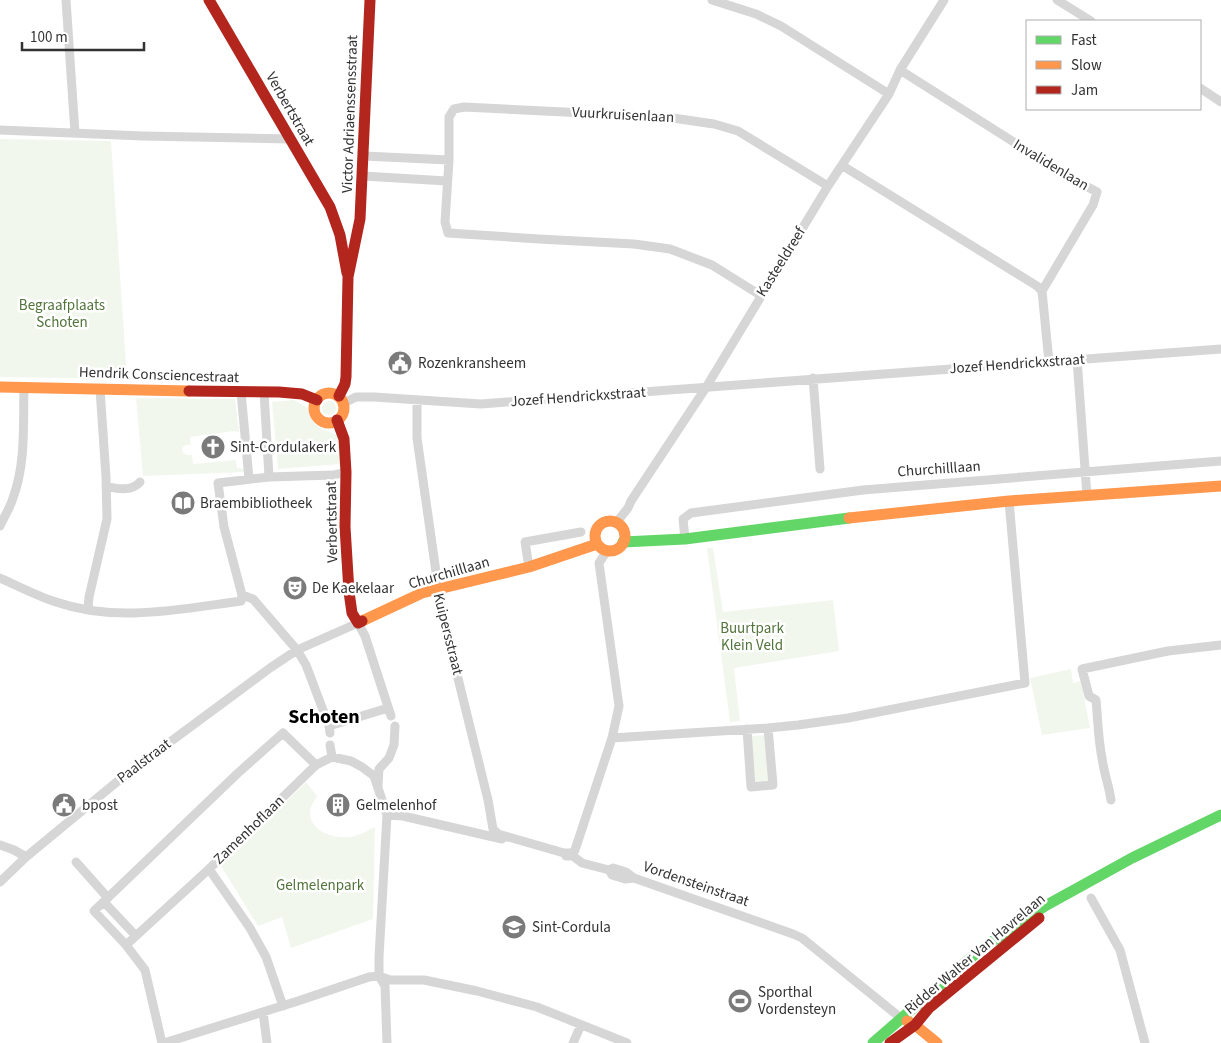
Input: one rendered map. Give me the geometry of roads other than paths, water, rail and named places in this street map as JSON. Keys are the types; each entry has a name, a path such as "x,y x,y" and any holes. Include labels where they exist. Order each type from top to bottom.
{"street":[{"path":"66,0 75,133"},
{"name":"Verbertstraat","path":"210,0 330,207 340,235 348,278"},
{"name":"Victor Adriaenssensstraat","path":"359,228 364,156 370,0"},
{"path":"712,0 756,14 781,26 889,94"},
{"name":"Kasteeldreef","path":"616,523 628,508 704,389 828,186 889,94 900,70 944,0"},
{"path":"1057,0 1089,20"},
{"name":"Invalidenlaan","path":"900,70 1069,177 1097,192 1093,205 1042,291"},
{"path":"1201,89 1221,102"},
{"name":"Vuurkruisenlaan","path":"760,295 712,265 670,249 634,244 448,233 445,222 449,118 454,109 464,107 666,117 714,124 738,131 828,186"},
{"path":"0,130 289,139"},
{"path":"364,156 448,160"},
{"path":"843,166 1037,286 1042,291 1048,362"},
{"path":"363,176 447,182"},
{"path":"340,235 359,228"},
{"name":"Verbertstraat","path":"358,624 352,613 348,592 344,439 337,420 344,413 341,399 346,377 348,278 359,228"},
{"name":"Jozef Hendrickxstraat","path":"341,399 356,397 481,404 704,389 813,378 1221,349"},
{"path":"1076,359 1087,496"},
{"path":"813,378 820,469"},
{"name":"Hendrik Consciencestraat","path":"0,386 264,392 302,394 316,400"},
{"path":"0,526 13,500 19,480 23,448 24,387"},
{"path":"88,610 89,597 107,519 100,389"},
{"path":"241,392 249,479"},
{"path":"264,392 269,478"},
{"path":"337,420 328,422 319,418 314,410 316,400 324,393 334,393 341,399"},
{"name":"Kuipersstraat","path":"417,401 417,438 436,572 436,589 488,800 493,829 498,834 564,854 572,853 575,850 612,738"},
{"name":"Churchilllaan","path":"685,539 683,519 691,513 863,490 1221,461"},
{"path":"0,578 56,602 88,610 120,614 156,613 241,601 242,595 224,527 218,483 249,479 334,475 346,472"},
{"path":"106,486 124,488 137,486 140,482"},
{"path":"623,542 685,539 897,512 1009,501 1221,486"},
{"path":"602,547 617,549 623,542 624,533 619,525 605,522 597,528 595,534 602,547 599,562 619,706 612,738 768,728 848,718 1025,683 1009,501"},
{"path":"529,567 526,542 581,532"},
{"name":"Churchilllaan","path":"297,650 358,624 422,593 602,547"},
{"path":"242,595 252,599 297,650 306,665 329,730 389,712 365,636 358,624"},
{"path":"1111,800 1098,734 1096,700 1089,696 1082,669 1168,651 1221,645"},
{"name":"Paalstraat","path":"0,882 26,857 124,776 297,650"},
{"path":"378,785 379,769 389,758 394,745 394,726"},
{"path":"747,729 751,787 774,784 768,728"},
{"path":"316,765 283,733 238,773 94,911 126,945 145,970 163,1043 369,977 380,976 390,980 424,980 538,1007 627,1043"},
{"path":"330,745 332,757 351,761 374,776 387,815 380,976 385,986 387,1043"},
{"name":"Zamenhoflaan","path":"126,945 209,869 316,765 332,757"},
{"name":"Vordensteinstraat","path":"387,815 403,816 495,837 560,856 573,856 582,863 610,870 612,874 625,879 634,878 738,913 802,938 902,1019 915,1025 937,1043"},
{"name":"Ridder Walter Van Havrelaan","path":"873,1043 981,949 1045,906 1132,858 1221,815"},
{"name":"Ridder Walter Van Havrelaan","path":"1184,833 1221,822"},
{"path":"0,845 26,857"},
{"path":"76,862 136,936"},
{"path":"209,869 250,928 266,957 283,1006"},
{"name":"Ridder Walter Van Havrelaan","path":"890,1043 915,1025 929,1008 1078,888"},
{"path":"1091,898 1120,950 1145,1043"},
{"path":"263,1012 267,1043"},
{"path":"573,1043 581,1025"}],"place":[{"name":"Rozenkransheem","path":"400,363"},
{"name":"Sint-Cordulakerk","path":"213,447"},
{"name":"Braembibliotheek","path":"183,503"},
{"name":"De Kaekelaar","path":"295,588"},
{"name":"bpost","path":"64,805"},
{"name":"Gelmelenhof","path":"338,805"},
{"name":"Sint-Cordula","path":"514,927"},
{"name":"Sporthal Vordensteyn","path":"740,1001"}],"district":[{"name":"Schoten","path":"324,717"}],"park label":[{"name":"Begraafplaats Schoten","path":"62,314"},
{"name":"Buurtpark Klein Veld","path":"752,636"},
{"name":"Gelmelenpark","path":"320,885"}]}
